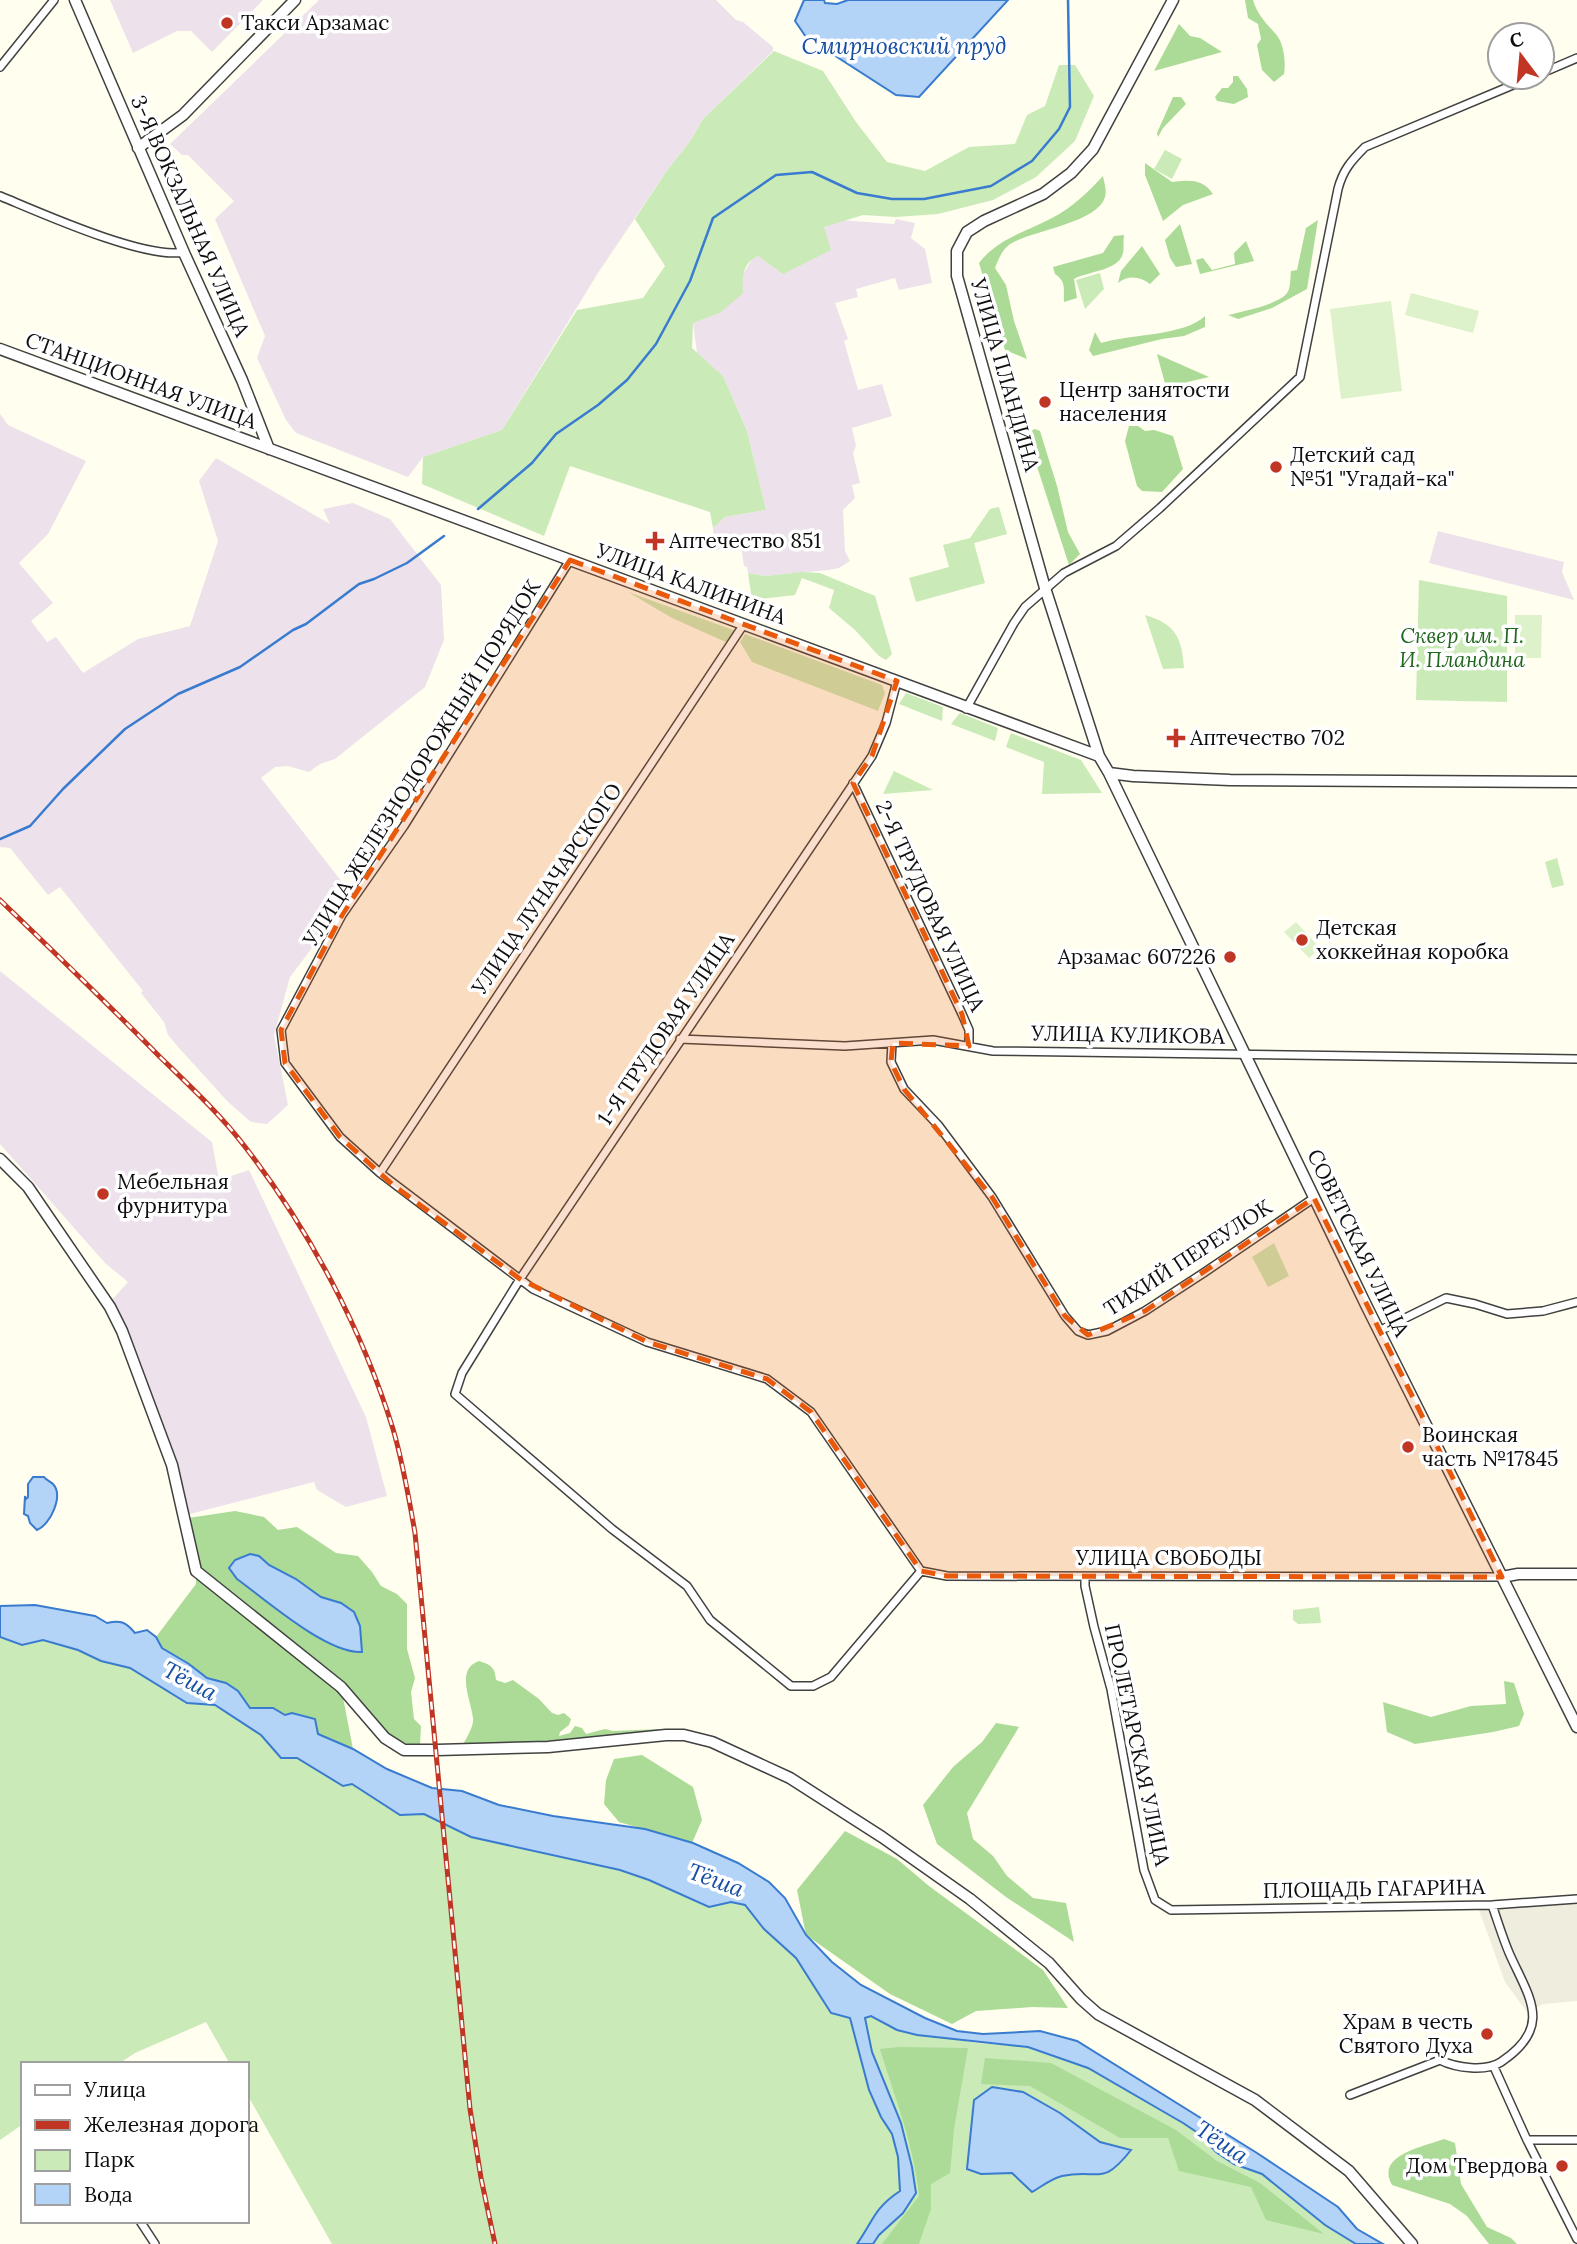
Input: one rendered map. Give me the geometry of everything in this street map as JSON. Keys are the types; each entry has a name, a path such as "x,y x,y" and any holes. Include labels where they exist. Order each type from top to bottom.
{"street":[{"path":"0,67 54,0"},
{"name":"3-Я ВОКЗАЛЬНАЯ УЛИЦА","path":"75,0 270,449"},
{"path":"138,148 183,115 295,0"},
{"name":"УЛИЦА ПЛАНДИНА","path":"1109,773 1099,756 1045,588 957,276 957,251 967,232 984,221 1043,194 1072,173 1093,149 1173,0"},
{"path":"1556,67 1577,58"},
{"path":"966,709 1014,623 1045,588 1064,573 1116,546 1300,377 1338,189 1349,163 1365,147 1499,91"},
{"path":"0,195 78,227 135,246 165,254 184,252"},
{"name":"СТАНЦИОННАЯ УЛИЦА","path":"0,349 270,449"},
{"name":"УЛИЦА КАЛИНИНА","path":"270,449 966,709 1099,756"},
{"name":"УЛИЦА ЖЕЛЕЗНОДОРОЖНЫЙ ПОРЯДОК","path":"380,1173 340,1137 285,1063 281,1030 342,915 404,826 570,560"},
{"name":"УЛИЦА ЛУНАЧАРСКОГО","path":"380,1173 744,624"},
{"name":"1-Я ТРУДОВАЯ УЛИЦА","path":"897,681 888,717 872,756 520,1279 462,1373 455,1394 612,1529 687,1586 710,1620 791,1686 813,1686 831,1677 921,1571"},
{"path":"1109,773 1230,780 1577,782"},
{"name":"СОВЕТСКАЯ УЛИЦА","path":"1109,773 1314,1198 1577,1727"},
{"name":"2-Я ТРУДОВАЯ УЛИЦА","path":"853,783 962,1014 968,1030 969,1046"},
{"name":"УЛИЦА КУЛИКОВА","path":"680,1039 845,1046 933,1040 993,1051 1577,1059"},
{"name":"ТИХИЙ ПЕРЕУЛОК","path":"892,1043 891,1062 904,1088 939,1126 992,1197 1065,1316 1078,1331 1088,1335 1107,1331 1145,1311 1314,1198"},
{"path":"0,1159 28,1187 110,1307 122,1331 172,1465 196,1571 341,1687 384,1738 404,1750 437,1750 548,1747 684,1735 712,1742 790,1778 882,1837 970,1899 1049,1963 1098,2014 1255,2100 1349,2171 1412,2244"},
{"path":"380,1173 533,1289 647,1342 767,1379 811,1412 921,1571"},
{"path":"1380,1331 1446,1298 1507,1314 1543,1311 1577,1302"},
{"name":"УЛИЦА СВОБОДЫ","path":"921,1571 947,1576 1085,1577 1502,1577 1518,1574 1577,1574"},
{"name":"ПРОЛЕТАРСКАЯ УЛИЦА","path":"1085,1577 1094,1627 1111,1689 1144,1870 1154,1900 1171,1910"},
{"name":"ПЛОЩАДЬ ГАГАРИНА","path":"1171,1910 1492,1905 1577,1899"},
{"path":"1350,2095 1440,2060 1452,2066 1494,2067 1510,2056 1524,2040 1532,2024 1533,2005 1502,1936 1492,1905"},
{"path":"1494,2067 1577,2239"},
{"path":"1527,2140 1577,2140"},
{"path":"141,2223 155,2244"}],"highlighted area":[{"path":"570,560 897,681 872,756 853,783 962,1014 969,1046 893,1043 891,1062 904,1089 992,1197 1065,1316 1088,1335 1145,1311 1314,1198 1502,1577 947,1576 921,1571 811,1412 767,1379 647,1342 520,1279 393,1185 340,1137 285,1063 281,1030 342,915"}],"shaded area":[{"path":"110,0 263,0 212,52 191,31 177,31 133,53"},
{"path":"319,0 716,0 736,20 743,22 773,47 773,51 703,119 598,273 502,430 423,457 408,477 296,433 286,420 257,358 265,336 215,219 234,201 188,155 182,155 170,144"},
{"path":"896,219 915,223 911,238 925,249 932,283 899,290 895,278 856,289 858,297 835,303 848,339 844,341 858,390 882,384 892,416 852,428 856,446 853,453 860,483 852,485 855,498 843,510 845,551 850,561 839,568 829,570 766,576 748,573 747,567 744,566 741,546 714,550 713,528 725,517 766,510 747,431 723,376 697,353 693,323 720,313 752,259 758,256 783,274 824,227 841,220 894,224"},
{"path":"0,414 8,425 86,461 48,534 19,563 53,603 31,621 47,642 56,637 83,673 138,639 190,626 218,541 199,481 216,458 330,524 323,509 353,503 390,519 441,585 444,640 425,687 335,759 320,764 309,772 288,766 275,767 261,778 342,882 340,911 290,977 274,1035 288,1105 267,1124 251,1122 228,1102 179,1048 168,1035 164,1022 141,993 143,991 60,887 48,895 10,848 0,847"},
{"path":"1438,531 1564,562 1562,572 1574,600 1429,563"},
{"path":"0,971 212,1142 219,1180 249,1170 366,1417 387,1496 346,1507 317,1490 314,1482 186,1515 111,1301 128,1282 105,1263 0,1144"},
{"path":"1577,1902 1577,2001 1543,2004 1527,2012 1505,1982 1479,1910"}],"green space":[{"path":"1245,0 1253,0 1259,14 1282,46 1284,74 1274,82 1262,70 1257,45 1261,39 1258,24 1248,18"},
{"path":"1179,24 1190,36 1200,38 1222,52 1154,71"},
{"path":"774,51 823,71 856,122 887,162 925,171 969,147 1015,144 1027,115 1045,106 1059,65 1075,65 1094,96 1075,141 1036,177 993,200 938,214 896,217 863,215 824,227 831,250 783,274 758,256 746,267 743,293 720,313 693,323 692,348 723,376 747,431 766,510 725,517 713,528 710,512 570,466 544,536 422,484 423,457 502,430 577,310 643,298 665,266 635,219 703,119"},
{"path":"1233,76 1238,76 1247,89 1248,97 1234,104 1217,101 1215,97 1222,88 1228,88 1233,82"},
{"path":"1173,97 1181,97 1186,104 1158,137 1157,133"},
{"path":"1165,150 1182,159 1172,179 1154,169"},
{"path":"1145,163 1172,182 1200,183 1213,194 1183,205 1163,221 1145,175"},
{"path":"1103,176 1106,195 1090,214 1019,240 1007,247 1001,255 995,268 1006,285 1014,321 1027,359 1005,350 979,263 1004,241 1066,209 1086,194"},
{"path":"1318,220 1307,289 1272,308 1238,319 1228,315 1269,304 1287,293 1291,271 1297,270 1306,228"},
{"path":"1180,224 1192,264 1176,267 1170,258 1165,240"},
{"path":"1124,235 1123,253 1116,264 1074,279 1077,298 1064,302 1063,283 1053,267 1103,253 1114,236"},
{"path":"1246,241 1254,261 1200,274 1196,260 1203,258 1212,270 1235,264 1234,253"},
{"path":"1142,246 1160,274 1150,284 1134,278 1118,283 1121,271"},
{"path":"1100,273 1104,289 1085,309 1076,280"},
{"path":"1411,293 1479,311 1473,333 1405,315"},
{"path":"1391,301 1402,391 1341,399 1330,309"},
{"path":"1205,316 1205,327 1184,336 1093,356 1089,350 1095,332 1101,343 1171,331 1196,323"},
{"path":"1157,354 1209,377 1166,387"},
{"path":"1129,426 1173,436 1183,469 1162,492 1142,491 1137,486 1125,441"},
{"path":"1035,429 1040,431 1068,532 1080,554 1069,565 1031,448 1028,432"},
{"path":"999,507 1007,534 974,543 985,583 916,602 909,578 949,567 943,545 970,538 990,509"},
{"path":"748,573 766,576 820,573 875,596 892,654 886,660 879,656 855,630 829,608 834,590 802,578 795,595 752,600"},
{"name":"Сквер им. П. И. Пландина","path":"1419,580 1507,596 1507,702 1416,700"},
{"path":"628,592 736,631 728,643 672,618"},
{"path":"1145,615 1163,623 1175,633 1179,640 1184,668 1163,669"},
{"path":"1515,615 1542,615 1541,658 1515,658"},
{"path":"745,634 882,685 885,693 878,711 752,662 740,642"},
{"path":"906,693 943,707 942,721 899,704"},
{"path":"960,713 998,728 995,741 951,724"},
{"path":"1011,733 1081,760 1102,793 1042,794 1044,762 1006,747"},
{"path":"894,771 933,790 883,794"},
{"path":"1557,858 1564,885 1552,888 1545,862"},
{"name":"Детская хоккейная коробка","path":"1296,922 1320,948 1309,958 1284,932"},
{"path":"1274,1243 1289,1276 1268,1287 1252,1257"},
{"path":"235,1511 264,1517 278,1530 297,1527 336,1553 358,1556 381,1586 397,1594 407,1604 407,1649 415,1678 411,1692 414,1719 421,1726 420,1745 414,1747 392,1737 201,1571 188,1518","holes":["259,1556 322,1597 341,1603 360,1626 362,1651 339,1648 294,1622 259,1595"]},
{"path":"196,1571 341,1687 353,1749 318,1734 273,1708 250,1708 238,1691 226,1683 207,1678 162,1647 156,1637 196,1584"},
{"path":"1319,1607 1321,1623 1298,1624 1293,1620 1293,1610"},
{"path":"0,1637 22,1645 43,1640 78,1650 101,1661 130,1668 187,1703 215,1705 261,1735 281,1758 297,1758 352,1784 400,1815 424,1814 471,1837 620,1870 709,1907 731,1902 745,1905 764,1929 796,1958 831,2013 850,2018 869,2090 892,2134 898,2157 900,2191 879,2209 857,2244 332,2244 248,2096 248,2062 229,2062 206,2022 135,2053 121,2062 21,2062 21,2125 0,2140"},
{"path":"479,1661 492,1667 496,1680 505,1683 513,1680 539,1699 552,1713 564,1713 571,1719 559,1736 570,1733 575,1726 582,1728 586,1734 605,1729 664,1730 538,1742 463,1745 473,1721 466,1678 472,1665"},
{"path":"1504,1681 1514,1683 1524,1714 1519,1726 1415,1744 1387,1732 1383,1702 1431,1717 1471,1706 1506,1704"},
{"path":"996,1723 1019,1727 967,1813 973,1839 993,1856 1007,1876 1033,1898 1066,1903 1074,1942 1006,1897 937,1844 923,1805 953,1767 982,1742"},
{"path":"642,1755 693,1787 702,1820 692,1843 619,1822 604,1804 606,1780 614,1759"},
{"path":"845,1831 897,1859 929,1886 1043,1970 1068,2008 1032,2007 976,2011 952,2024 890,1994 806,1935 797,1890"},
{"path":"871,2016 897,2030 977,2043 1028,2047 1088,2068 1183,2123 1234,2164 1262,2174 1325,2225 1356,2244 873,2244 903,2213 901,2123 872,2052 864,2017"},
{"path":"968,2048 954,2129 950,2173 931,2184 931,2209 919,2244 882,2244 919,2196 908,2140 880,2049"},
{"path":"985,2058 1051,2063 1176,2130 1217,2161 1260,2183 1324,2234 1266,2220 1251,2187 1179,2171 1168,2138 1120,2138 1030,2086 981,2084"},
{"path":"1444,2139 1455,2143 1461,2184 1487,2227 1511,2238 1517,2244 1489,2244 1467,2216 1450,2204 1392,2185 1388,2175 1395,2159"}],"water":[{"name":"Смирновский пруд","path":"804,0 824,0 825,3 837,4 848,0 1008,0 919,97 896,95 806,37 795,21"},
{"path":"33,1477 44,1477 52,1483 57,1496 51,1516 37,1530 24,1514 25,1496 26,1499 28,1484"},
{"path":"250,1554 259,1556 321,1597 341,1603 354,1612 360,1626 362,1652 348,1650 315,1635 237,1579 229,1568 235,1560"},
{"name":"Тёша","path":"35,1605 95,1616 107,1623 123,1623 135,1633 147,1630 156,1637 162,1648 207,1678 226,1683 238,1691 250,1708 273,1708 285,1715 292,1713 315,1719 318,1734 432,1788 462,1791 499,1805 553,1816 645,1829 693,1843 738,1863 769,1882 785,1898 806,1935 832,1962 861,1985 925,2018 957,2031 983,2034 1040,2031 1077,2041 1257,2153 1338,2207 1357,2229 1383,2244 1356,2244 1325,2225 1262,2174 1234,2164 1183,2123 1088,2068 1028,2047 917,2035 897,2030 871,2016 865,2018 872,2052 901,2123 916,2193 903,2213 873,2244 857,2244 879,2209 900,2191 898,2157 892,2134 869,2090 850,2018 831,2013 796,1958 764,1929 745,1905 731,1902 709,1907 620,1870 471,1837 424,1814 400,1815 352,1784 343,1786 297,1758 281,1758 261,1735 215,1705 187,1703 130,1668 101,1661 78,1650 43,1640 22,1645 0,1637 0,1606"},
{"path":"992,2087 1023,2092 1060,2113 1100,2142 1131,2150 1106,2173 1062,2176 1032,2192 1012,2173 981,2174 967,2169 974,2100"}],"waterway":[{"path":"478,509 532,463 556,434 598,405 627,380 656,344 690,281 713,218 776,175 812,172 857,193 892,199 924,199 991,186 1032,161 1059,129 1070,107 1068,0"},
{"path":"0,839 30,826 63,789 125,729 178,694 240,667 306,624 359,584 407,563 444,536"}],"railway":[{"path":"0,900 193,1089 246,1148 292,1213 332,1282 380,1392 400,1455 415,1533 470,2109 495,2244"}],"place":[{"name":"Такси Арзамас","path":"227,23"},
{"name":"Центр занятости населения","path":"1045,402"},
{"name":"Детский сад №51 \"Угадай-ка\"","path":"1276,467"},
{"name":"Аптечество 851","path":"655,541"},
{"name":"Аптечество 702","path":"1176,738"},
{"name":"Детская хоккейная коробка","path":"1302,940"},
{"name":"Арзамас 607226","path":"1230,957"},
{"name":"Мебельная фурнитура","path":"103,1194"},
{"name":"Воинская часть №17845","path":"1408,1447"},
{"name":"Храм в честь Святого Духа","path":"1487,2034"},
{"name":"Дом Твердова","path":"1562,2166"}]}
